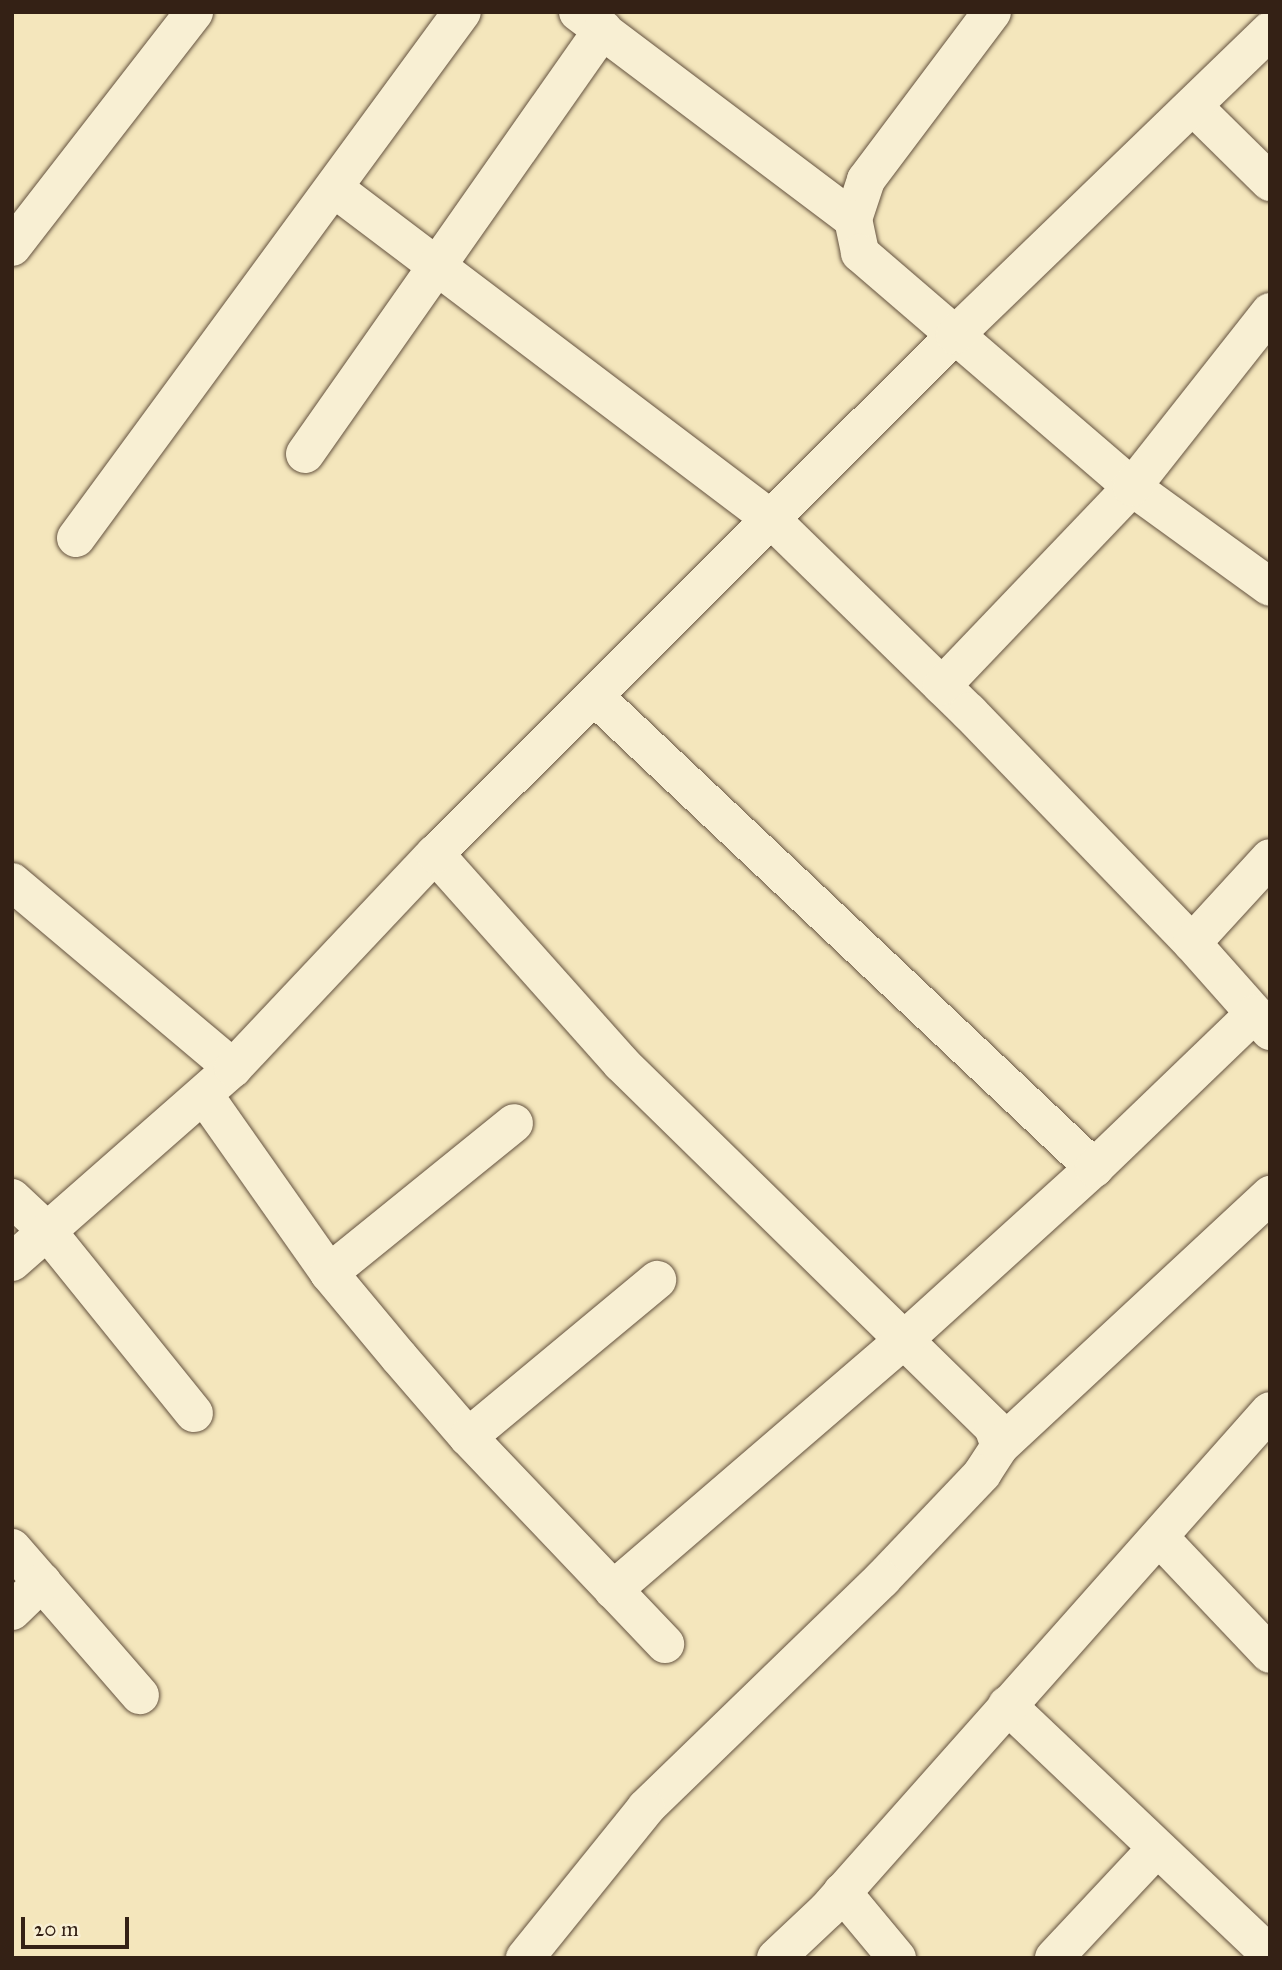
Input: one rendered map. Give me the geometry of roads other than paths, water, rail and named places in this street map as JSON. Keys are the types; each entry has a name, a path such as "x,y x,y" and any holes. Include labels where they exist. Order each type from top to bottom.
{"street":[{"path":"12,247 194,12"},
{"path":"76,538 335,189 462,12"},
{"path":"992,12 866,180 853,219 860,253 1132,487 1270,587"},
{"path":"305,454 435,266 591,21 661,78 853,219"},
{"path":"12,1262 233,1068 435,855 955,335 1270,31"},
{"path":"1194,107 1270,182"},
{"path":"335,189 771,519 942,686 1192,943 1262,1023 1094,1168 904,1339 613,1590"},
{"path":"942,686 1132,487 1270,312"},
{"path":"594,696 1094,1168"},
{"path":"435,855 655,1099 993,1427 1000,1446"},
{"path":"1192,943 1270,858"},
{"path":"12,882 233,1068"},
{"path":"204,1095 329,1273 468,1437 665,1644"},
{"path":"329,1273 514,1123"},
{"path":"525,1958 646,1808 882,1579 982,1474 1000,1446 1270,1195"},
{"path":"12,1198 47,1231 194,1413"},
{"path":"468,1437 657,1280"},
{"path":"776,1958 842,1892 1270,1411"},
{"path":"1159,1536 1270,1654"},
{"path":"12,1548 140,1695"},
{"path":"12,1611 42,1582"},
{"path":"1007,1705 1155,1850 1270,1955"},
{"path":"1054,1958 1155,1850"},
{"path":"842,1892 897,1958"}]}
